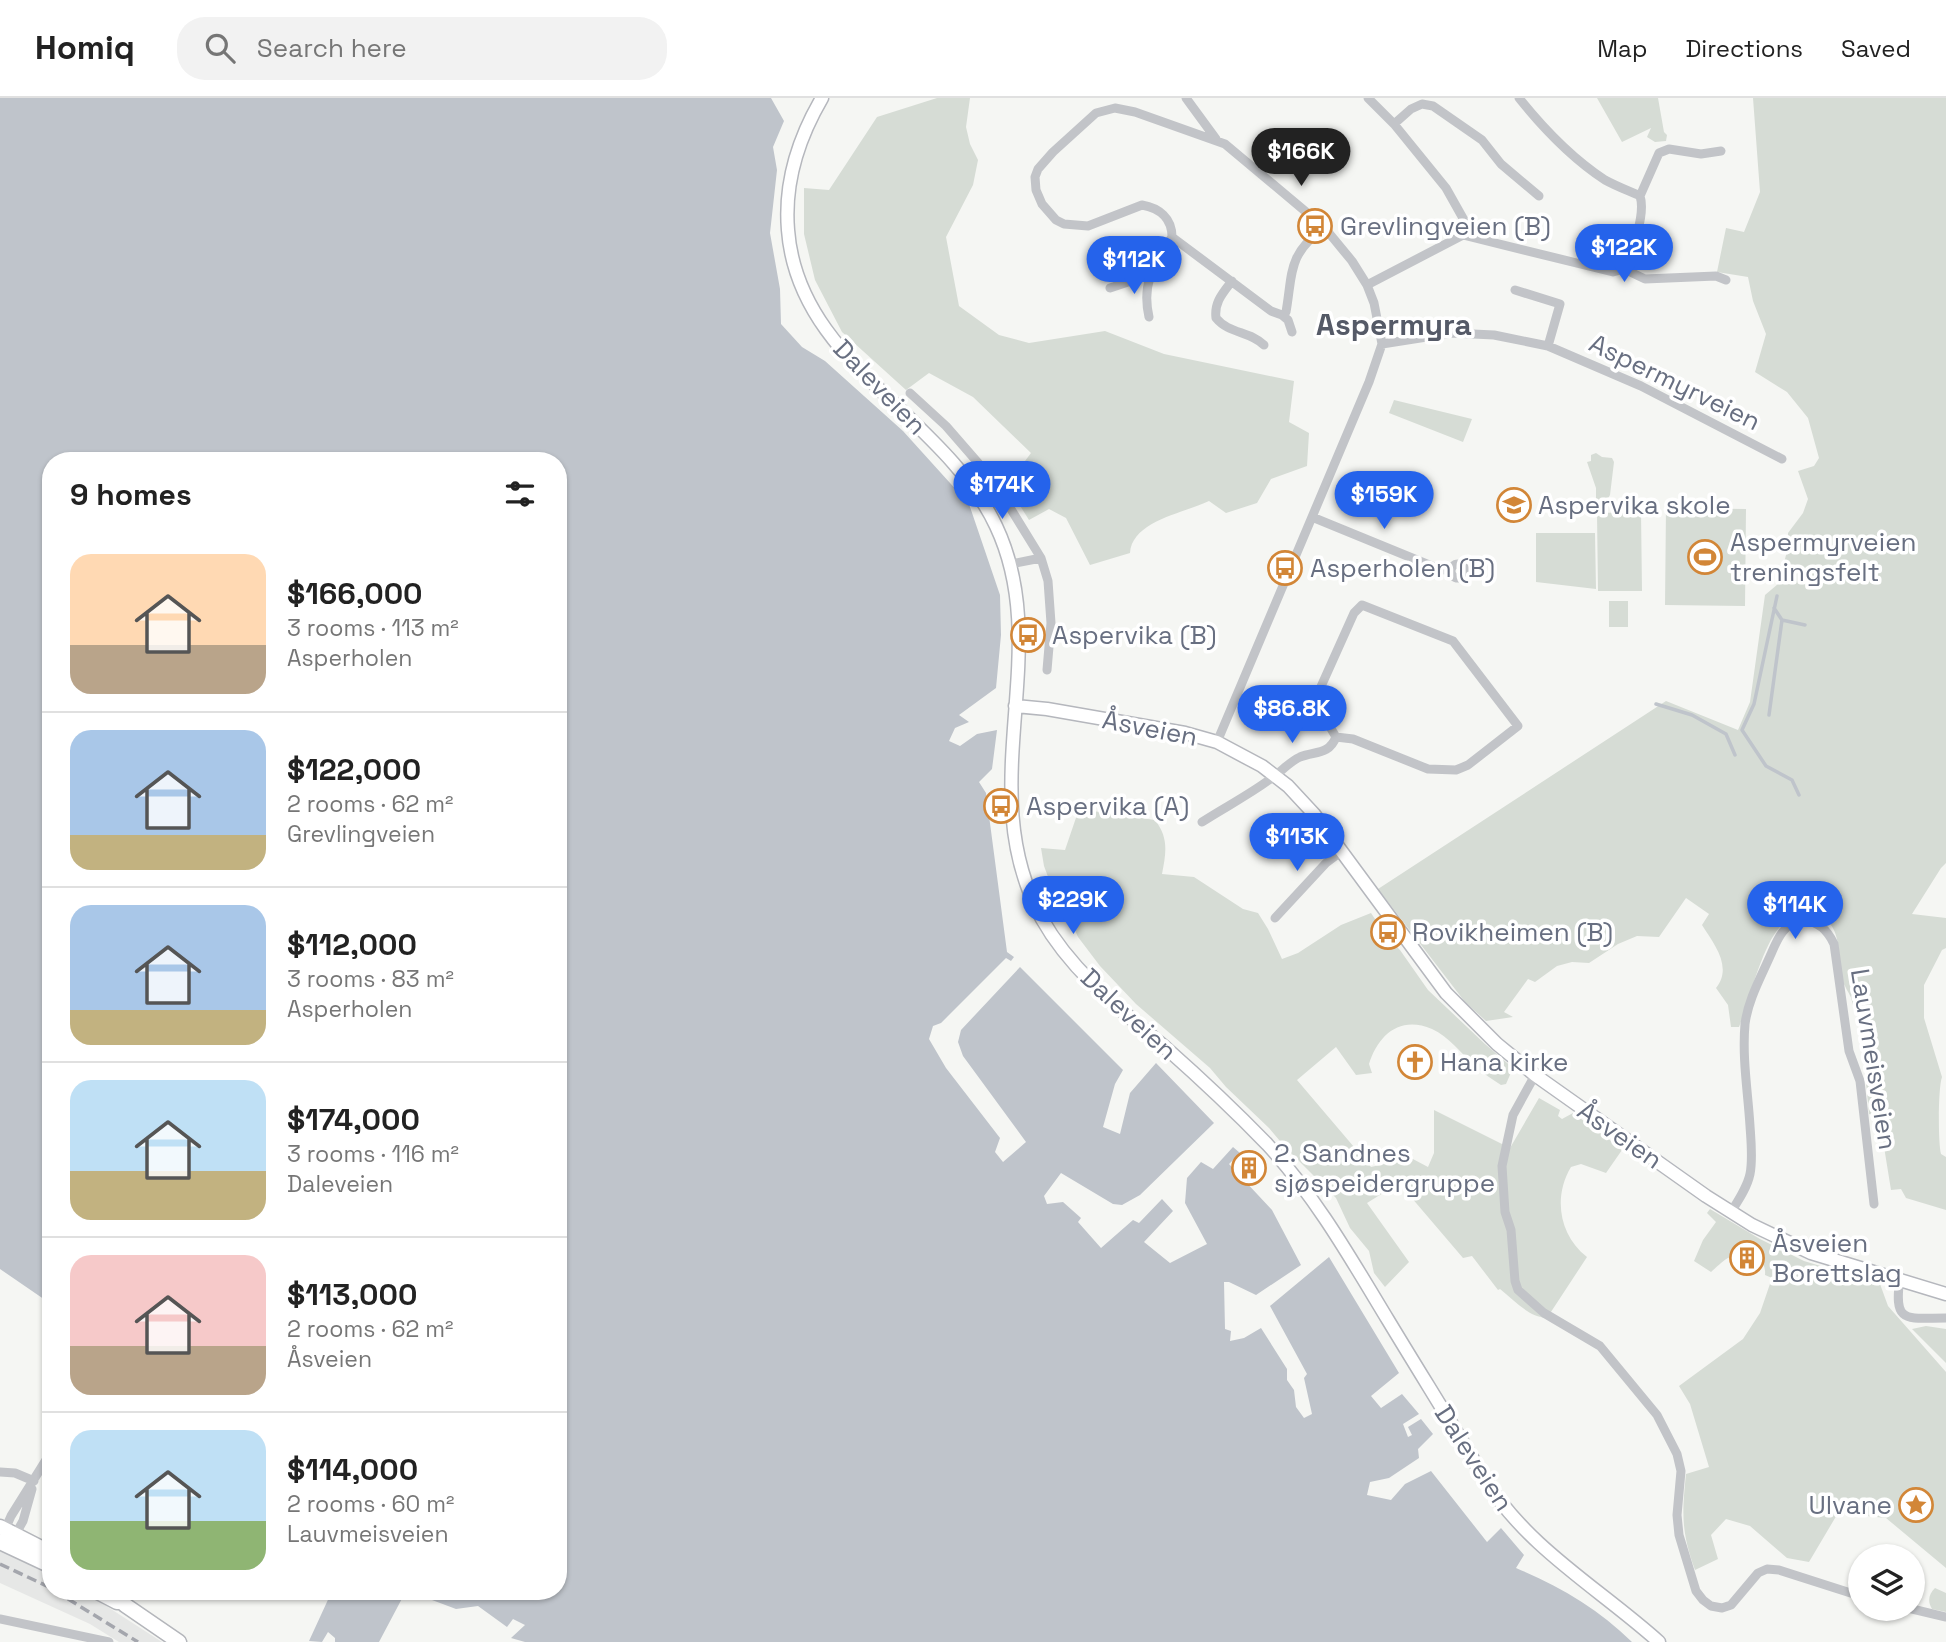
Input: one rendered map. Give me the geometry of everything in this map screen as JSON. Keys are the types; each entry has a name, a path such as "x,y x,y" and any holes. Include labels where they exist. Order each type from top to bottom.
{"main road":[{"name":"Daleveien","path":"822,98 802,136 790,180 786,214 789,247 796,274 814,313 834,342 930,439 981,498 1011,564 1019,616 1010,806 1015,843 1029,892 1055,941 1084,974 1218,1096 1268,1146 1299,1182 1351,1258 1486,1481 1517,1524 1659,1642"},
{"name":"Åsveien","path":"1015,706 1185,733 1217,742 1249,758 1276,776 1302,800 1446,993 1497,1044 1535,1075 1731,1212 1772,1236 1811,1253 1946,1294"},
{"path":"5,1536 42,1550"},
{"path":"5,1536 42,1560"},
{"path":"110,1600 125,1605"},
{"path":"120,1600 179,1642"}],"street":[{"path":"1186,98 1217,141"},
{"path":"1368,98 1394,124 1446,188 1464,220 1463,235"},
{"path":"1519,98 1535,119 1605,180 1640,196"},
{"path":"1394,124 1411,109 1422,104 1433,107 1482,140 1501,164 1539,196"},
{"path":"1149,317 1145,300 1149,275 1172,237 1172,228 1162,212 1142,205 1088,226 1064,224 1045,209 1039,199 1035,177 1038,169 1053,152 1096,113 1115,108 1225,144 1324,228 1352,261 1367,285 1374,303 1382,344 1373,373 1217,742"},
{"path":"1624,269 1641,216 1640,196 1659,153 1669,149 1701,154 1721,150"},
{"path":"1282,315 1286,312 1290,276 1299,253 1324,228"},
{"path":"1367,285 1463,235 1613,272 1624,269 1645,279 1716,276 1726,280"},
{"path":"1172,237 1271,311 1282,315 1288,320 1292,332"},
{"path":"1110,288 1149,275"},
{"path":"1232,281 1215,307 1216,318 1230,329 1252,335 1264,345"},
{"name":"Aspermyrveien","path":"1515,290 1560,304 1548,346"},
{"name":"Aspermyrveien","path":"1382,344 1452,333 1494,335 1548,346 1642,386 1782,459"},
{"name":"Daleveien","path":"910,393 946,426 993,480 1041,558 1048,581 1051,623 1047,670"},
{"path":"1312,517 1438,569 1451,571"},
{"path":"1011,564 1041,558"},
{"path":"1362,605 1453,641 1518,726 1468,765 1456,770 1428,769 1353,739 1336,737 1327,722 1319,691 1354,613 1362,605"},
{"path":"1202,822 1276,776 1286,765 1301,756 1319,754 1329,749 1336,737"},
{"path":"1275,918 1326,863 1342,851"},
{"name":"Lauvmeisveien","path":"1731,1212 1750,1174 1745,1021 1751,999 1777,941 1792,923 1803,921 1818,924 1835,944 1849,1051 1860,1081 1874,1204"},
{"path":"1535,1075 1513,1115 1502,1166 1505,1212 1511,1230 1515,1281 1518,1290 1526,1299 1601,1346 1657,1415 1678,1454 1681,1471 1677,1515 1679,1535 1696,1591 1711,1606 1722,1608 1731,1605 1758,1573 1767,1569 1779,1570 1848,1592"},
{"path":"1900,1278 1896,1304 1901,1313 1917,1319 1946,1318"},
{"path":"5,1536 42,1467"},
{"path":"0,1472 15,1473 34,1481"},
{"path":"5,1536 23,1521 34,1481"},
{"path":"1925,1612 1946,1617"},
{"path":"0,1619 109,1642"}],"shaded area":[{"path":"0,98 771,98 784,121 773,147 777,170 770,233 780,289 781,324 802,347 825,361 903,431 969,504 1000,595 1001,635 996,688 959,715 969,722 955,728 949,741 960,746 977,734 997,730 992,769 979,782 986,793 1007,952 1014,957 1011,961 1006,958 941,1023 933,1026 929,1039 946,1068 1000,1138 995,1152 1003,1162 1026,1142 963,1056 958,1042 961,1030 1020,967 1123,1070 1115,1084 1103,1127 1120,1134 1130,1093 1156,1063 1214,1123 1140,1195 1122,1205 1113,1204 1061,1173 1044,1196 1047,1204 1063,1202 1081,1218 1078,1222 1101,1248 1133,1220 1139,1223 1162,1199 1173,1211 1144,1242 1170,1263 1207,1244 1185,1203 1187,1178 1201,1162 1213,1169 1233,1147 1240,1153 1229,1164 1272,1210 1301,1265 1256,1295 1224,1282 1225,1329 1231,1331 1230,1341 1244,1338 1261,1328 1287,1369 1287,1380 1294,1390 1296,1407 1304,1418 1312,1414 1304,1378 1307,1374 1270,1306 1329,1257 1399,1373 1371,1396 1381,1408 1402,1394 1419,1414 1403,1424 1408,1437 1412,1435 1408,1427 1421,1419 1433,1434 1418,1449 1419,1458 1389,1478 1370,1482 1367,1495 1391,1500 1405,1484 1431,1471 1487,1542 1501,1528 1524,1555 1516,1568 1578,1599 1632,1642 525,1642 511,1638 525,1625 513,1619 507,1627 478,1606 456,1609 432,1600 567,1600 567,452 42,452 42,1298 0,1269"},
{"path":"937,98 970,98 966,127 978,160 973,185 946,237 959,306 999,335 1029,343 1105,331 1164,354 1294,381 1289,422 1309,433 1307,466 1271,479 1257,503 1226,513 1209,501 1149,526 1133,542 1130,553 1090,565 1066,518 1049,509 1029,520 1007,485 1031,453 973,397 929,373 906,390 842,332 815,280 804,234 804,188 829,190 877,117"},
{"path":"1597,98 1658,98 1666,141 1655,142 1647,137 1651,128 1622,142"},
{"path":"1753,98 1946,98 1946,863 1912,914 1946,918 1946,948 1942,950 1924,985 1924,1018 1942,1077 1939,1128 1941,1154 1946,1157 1946,1210 1906,1198 1901,1189 1891,1190 1880,1122 1878,1117 1869,1114 1866,1082 1873,1066 1866,1005 1853,1006 1842,976 1837,940 1828,921 1804,916 1791,919 1780,927 1767,947 1739,1027 1731,1027 1728,1005 1716,988 1723,972 1720,956 1702,925 1709,914 1686,898 1659,937 1637,936 1618,944 1589,963 1572,962 1557,966 1535,982 1528,979 1504,1012 1513,1017 1486,1021 1465,1002 1378,889 1666,701 1738,730 1750,702 1765,595 1778,584 1788,548 1788,533 1803,513 1808,499 1798,471 1814,466 1819,458 1808,418 1787,392 1755,372 1766,334 1753,301 1748,277 1717,272 1726,228 1744,232 1760,192"},
{"path":"1394,400 1472,419 1463,442 1389,413"},
{"path":"1596,453 1612,458 1614,462 1610,495 1603,507 1596,507 1596,488 1587,462 1591,461 1591,455"},
{"name":"Aspermyrveien treningsfelt","path":"1666,508 1746,509 1745,606 1665,605"},
{"path":"1641,512 1642,591 1598,591 1597,513"},
{"path":"1536,533 1595,533 1596,589 1536,582"},
{"path":"1609,601 1628,601 1628,627 1609,627"},
{"path":"1079,809 1155,820 1164,839 1162,874 1194,877 1243,909 1258,913 1282,959 1298,953 1341,925 1371,913 1428,990 1513,1068 1506,1084 1501,1085 1477,1068 1444,1036 1420,1025 1400,1026 1384,1036 1369,1064 1372,1073 1356,1075 1336,1047 1297,1080 1371,1167 1411,1158 1428,1167 1434,1153 1434,1110 1510,1148 1539,1098 1560,1110 1558,1116 1562,1119 1573,1113 1622,1150 1606,1173 1581,1164 1571,1167 1565,1179 1561,1203 1565,1227 1570,1238 1587,1257 1547,1318 1527,1311 1498,1290 1472,1256 1463,1258 1399,1183 1367,1203 1409,1262 1385,1287 1374,1273 1369,1251 1350,1228 1336,1198 1210,1068 1136,1004 1100,966 1078,937 1054,893 1044,866 1041,848 1065,850"},
{"path":"1710,1209 1804,1261 1880,1284 1888,1306 1946,1372 1946,1568 1925,1550 1925,1544 1917,1544 1886,1518 1838,1513 1809,1562 1787,1558 1750,1526 1726,1519 1711,1535 1718,1559 1695,1570 1684,1522 1686,1474 1709,1467 1690,1404 1679,1386 1743,1339 1760,1313 1772,1278 1765,1275 1762,1263 1753,1256 1741,1254 1728,1258 1711,1272 1694,1261 1703,1240 1716,1222 1707,1213"},
{"path":"1926,1326 1946,1329 1946,1363 1912,1329"},
{"path":"0,1550 42,1569 42,1600 97,1600 162,1642 119,1642 90,1624 0,1583"},
{"path":"1935,1588 1946,1593 1946,1612 1932,1609 1930,1606 1929,1598"},
{"path":"328,1600 401,1600 379,1642 335,1642 335,1638 328,1632 322,1642 309,1641"}],"waterway":[{"path":"1777,596 1754,704 1742,730 1766,766 1792,780 1799,795"},
{"path":"1774,608 1782,620 1805,625"},
{"path":"1769,715 1782,620"},
{"path":"1656,704 1692,715 1726,734 1735,755"}],"railway":[{"path":"0,1564 42,1584"},
{"path":"70,1600 138,1642"}],"place":[{"name":"Grevlingveien (B)","path":"1315,226"},
{"name":"Aspervika skole","path":"1514,505"},
{"name":"Aspermyrveien treningsfelt","path":"1705,557"},
{"name":"Asperholen (B)","path":"1285,568"},
{"name":"Aspervika (B)","path":"1028,635"},
{"name":"Aspervika (A)","path":"1001,806"},
{"name":"Rovikheimen (B)","path":"1388,932"},
{"name":"Hana kirke","path":"1415,1062"},
{"name":"2. Sandnes sjøspeidergruppe","path":"1249,1168"},
{"name":"Åsveien Borettslag","path":"1747,1258"},
{"name":"Ulvane","path":"1916,1505"}],"district":[{"name":"Aspermyra","path":"1394,324"}]}
